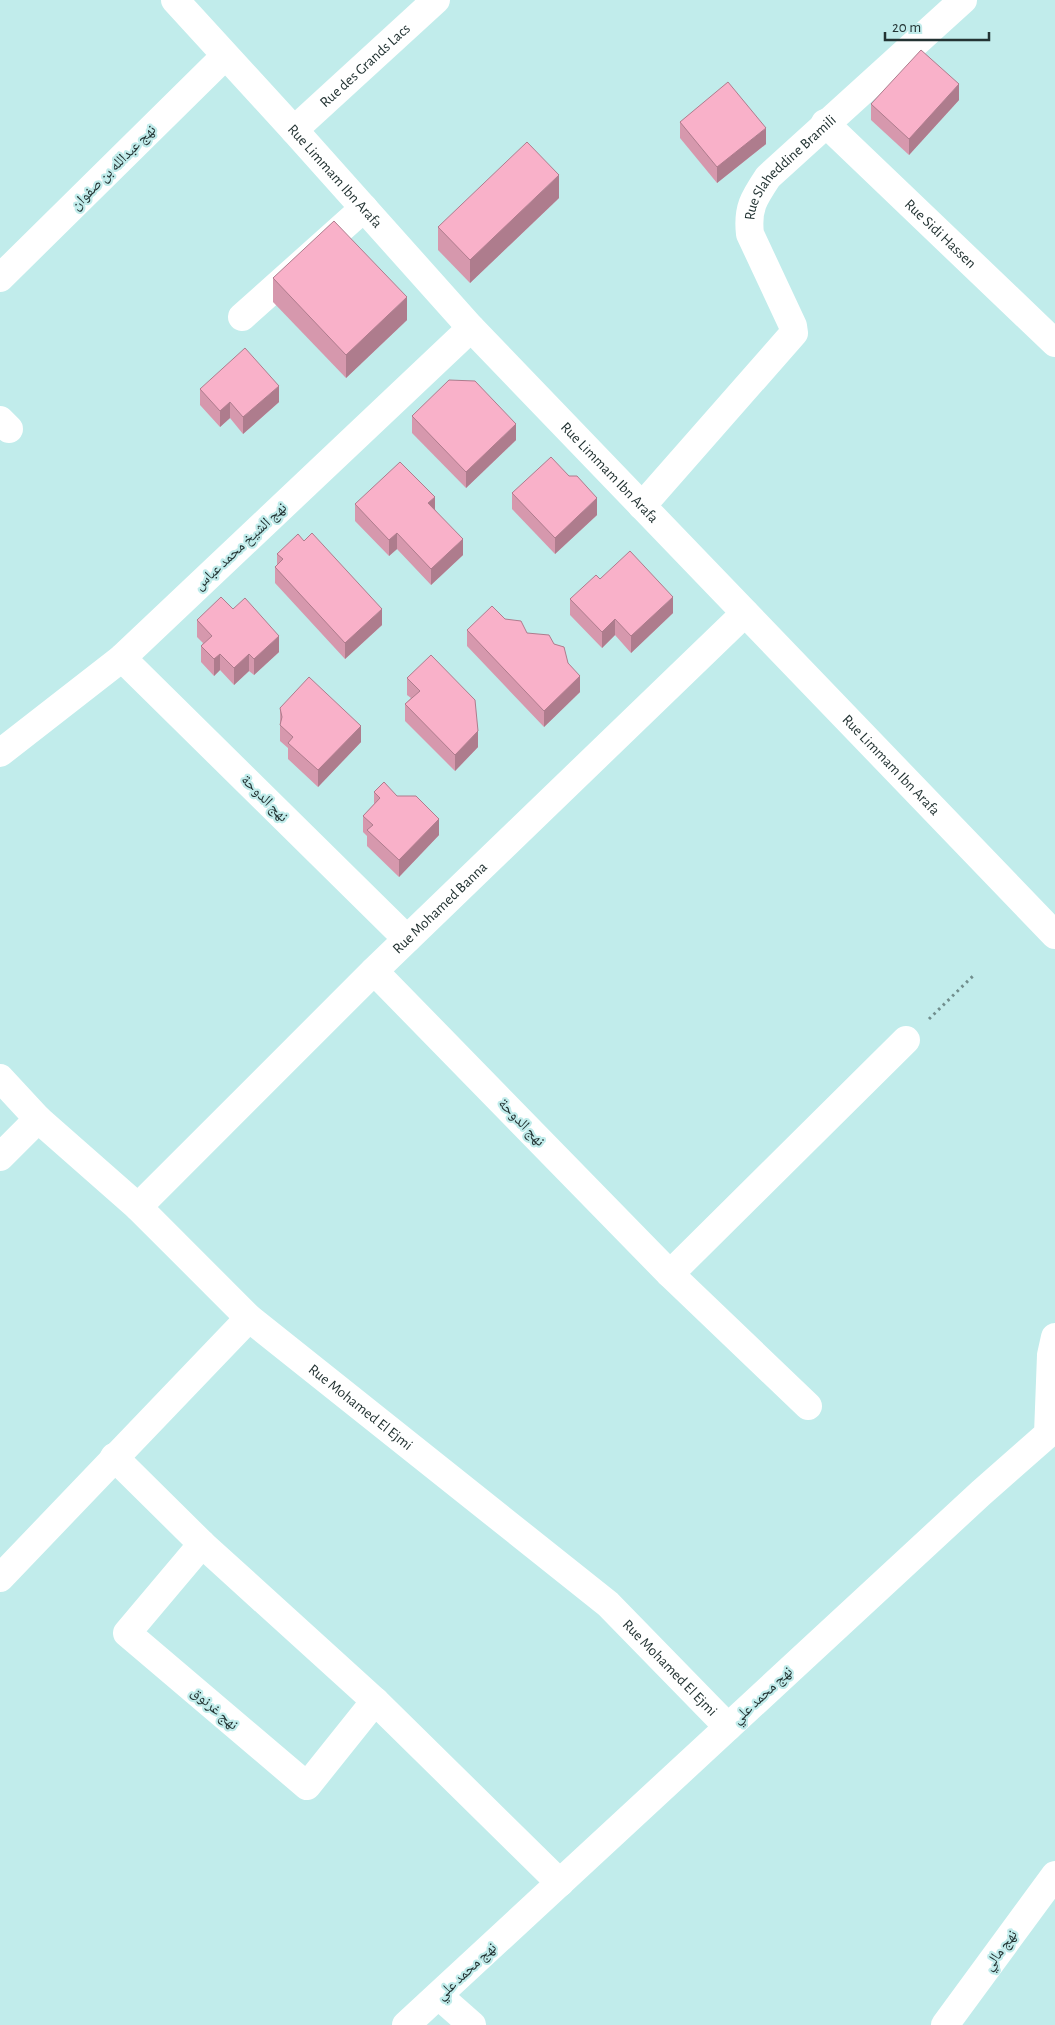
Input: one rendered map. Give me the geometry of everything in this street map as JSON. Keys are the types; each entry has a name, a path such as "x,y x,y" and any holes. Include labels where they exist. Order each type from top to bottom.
{"street":[{"name":"Rue Limmam Ibn Arafa","path":"175,0 472,328 1055,935"},
{"name":"Rue des Grands Lacs","path":"294,130 436,0"},
{"name":"Rue Slaheddine Bramili","path":"642,506 794,333 793,326 750,234 748,218 754,197 768,177 962,0"},
{"name":"نهج عبدالله بن صفوان","path":"0,278 225,56"},
{"name":"Rue Sidi Hassen","path":"826,123 1055,343"},
{"path":"242,317 364,208"},
{"name":"نهج الشيخ محمد عباس","path":"0,754 122,658 472,328"},
{"name":"Rue Mohamed Banna","path":"138,1207 374,971 745,613"},
{"name":"نهج الدوحة","path":"122,658 407,939"},
{"name":"نهج الدوحة","path":"374,971 670,1274 808,1406"},
{"path":"670,1274 906,1040"},
{"name":"Rue Mohamed El Ejmi","path":"0,1078 38,1119 138,1207 249,1318 608,1604 728,1727"},
{"path":"0,1157 38,1119"},
{"path":"0,1578 249,1318"},
{"name":"نهج محمد علي","path":"406,2025 974,1499 1052,1443 1051,1355 1055,1337"},
{"path":"114,1457 202,1544 375,1700 560,1883"},
{"name":"نهج غرنوق","path":"202,1544 127,1633 307,1786 375,1700"},
{"name":"نهج مالي","path":"950,2023 1055,1875"},
{"path":"438,1996 472,2025"}],"path":[{"path":"906,1040 975,974"}],"building":[{"path":"921,50 959,84 909,139 871,104"},
{"path":"728,82 766,128 717,167 680,122"},
{"path":"527,142 559,175 470,260 438,227"},
{"path":"334,221 407,297 346,355 273,278"},
{"path":"245,348 279,386 243,417 230,402 220,411 200,389"},
{"path":"449,380 475,381 516,424 466,472 412,416"},
{"path":"551,457 569,476 577,476 597,498 555,538 512,493"},
{"path":"400,462 435,497 428,503 463,539 431,569 397,533 389,540 355,504"},
{"path":"312,533 382,609 345,643 275,567 283,559 277,554 298,534 304,541"},
{"path":"630,551 673,597 631,636 615,619 602,632 570,599 596,575 600,579"},
{"path":"221,597 233,609 245,598 279,636 254,659 249,654 234,668 220,654 214,659 201,646 212,636 197,620"},
{"path":"492,606 505,619 521,621 527,633 549,635 554,644 564,647 568,663 580,676 544,711 467,630"},
{"path":"431,655 475,700 478,731 455,755 405,704 420,691 407,678"},
{"path":"309,677 361,726 318,770 288,743 293,737 280,725 282,717 280,708"},
{"path":"384,782 397,796 416,796 439,819 399,860 367,830 373,825 363,816 380,798 374,792"}]}
